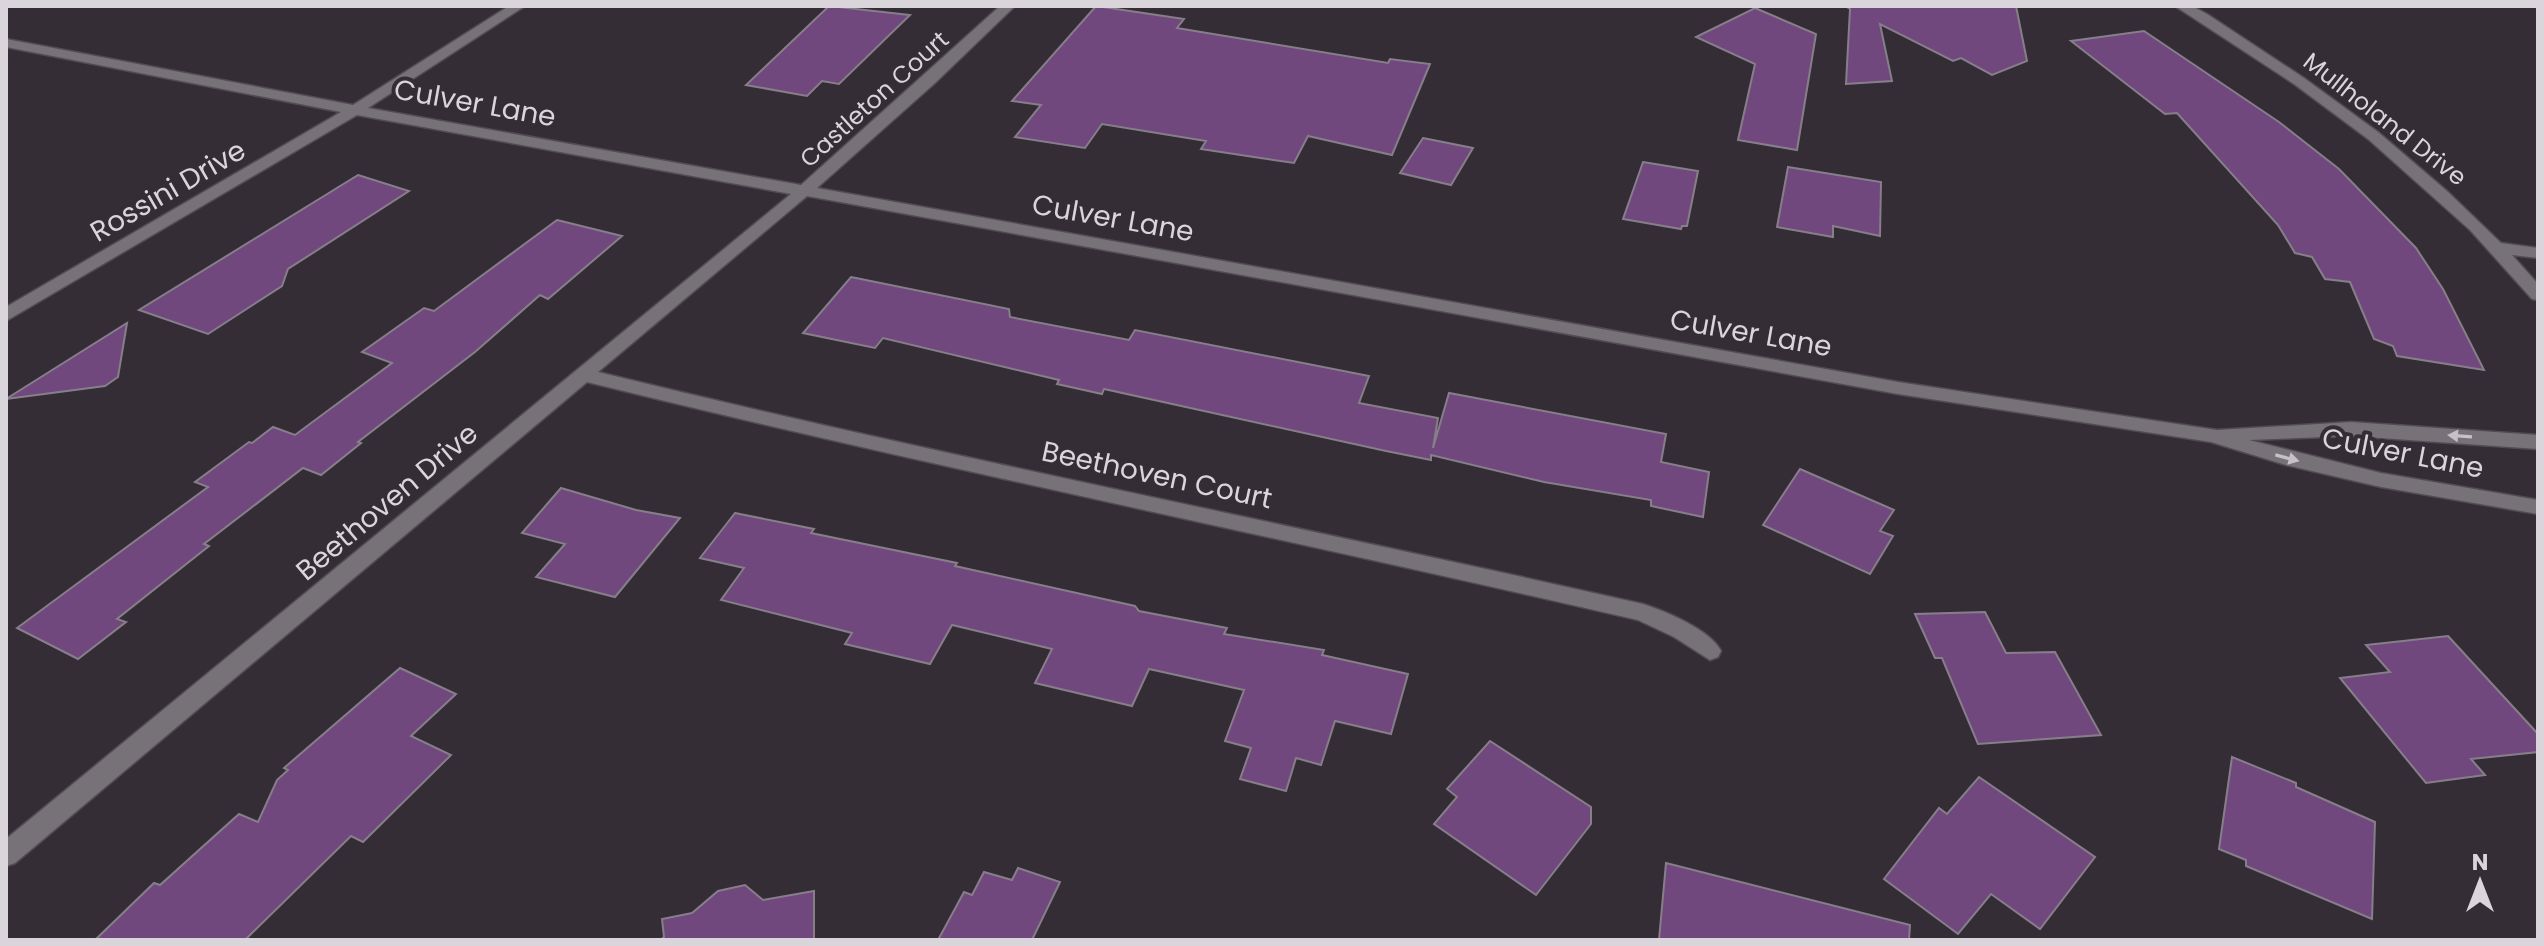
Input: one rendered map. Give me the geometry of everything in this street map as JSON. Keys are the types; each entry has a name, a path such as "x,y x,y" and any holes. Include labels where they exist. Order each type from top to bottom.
{"street":[{"name":"Rossini Drive","path":"6,315 355,110 518,6"},
{"name":"Castleton Court","path":"804,191 930,80 1008,6"},
{"name":"Mullholand Drive","path":"2182,6 2293,76 2365,128 2464,213 2538,295"},
{"name":"Culver Lane","path":"6,43 355,110 1898,388 2212,435 2286,458 2381,480 2538,507"},
{"name":"Beethoven Drive","path":"6,855 804,191"},
{"path":"2498,248 2538,253"},
{"name":"Beethoven Court","path":"584,375 779,423 1321,539 1643,613 1682,631 1710,651"},
{"name":"Culver Lane","path":"2212,435 2351,429 2538,442"}],"building":[{"path":"829,6 910,15 839,84 822,81 807,96 746,85"},
{"path":"1096,6 1184,19 1177,28 1388,63 1390,59 1430,64 1392,155 1308,136 1294,163 1201,149 1206,141 1102,124 1085,148 1015,137 1041,105 1012,101"},
{"path":"1845,6 2016,6 2027,61 1992,75 1961,58 1953,61 1880,24 1892,81 1846,84 1850,9"},
{"path":"1755,8 1816,34 1797,150 1738,140 1755,64 1696,37"},
{"path":"2144,31 2279,122 2339,169 2416,248 2443,289 2484,370 2397,356 2393,346 2374,339 2350,282 2325,279 2312,257 2295,253 2278,225 2177,113 2165,114 2071,41"},
{"path":"1423,138 1473,148 1451,185 1400,173"},
{"path":"1643,162 1698,171 1687,226 1681,229 1623,219"},
{"path":"1788,167 1881,182 1880,236 1833,226 1833,237 1777,227"},
{"path":"358,175 409,191 288,269 282,286 208,334 139,310"},
{"path":"557,220 622,236 548,299 540,295 475,352 358,442 361,443 321,475 303,468 204,544 209,546 117,619 126,622 78,659 17,628 208,487 195,482 249,442 252,443 273,427 295,435 392,363 362,352 424,308 434,311"},
{"path":"851,277 1009,309 1010,317 1129,340 1135,330 1369,376 1359,403 1438,418 1433,448 1449,393 1666,434 1661,462 1709,472 1703,517 1651,506 1651,500 1544,482 1431,455 1431,460 1386,451 1104,389 1102,394 1057,384 1059,380 883,338 875,348 803,333"},
{"path":"127,323 118,377 105,386 6,399"},
{"path":"1800,469 1894,510 1880,531 1893,536 1870,574 1763,525"},
{"path":"561,488 636,510 680,518 615,597 536,577 565,544 522,533"},
{"path":"735,513 1135,606 1139,611 1227,628 1224,634 1324,650 1322,655 1408,674 1391,734 1335,721 1321,765 1296,758 1286,791 1240,779 1251,748 1225,741 1244,690 1149,669 1132,706 1035,683 1052,649 952,625 930,664 845,644 852,633 721,600 744,568 700,558"},
{"path":"1985,612 2006,653 2055,652 2101,735 1978,744 1942,658 1935,658 1915,614"},
{"path":"2448,636 2538,734 2538,752 2471,759 2485,775 2426,783 2340,678 2390,672 2366,645"},
{"path":"400,668 456,694 411,736 451,755 363,842 351,836 245,940 95,940 154,883 160,885 239,814 258,822 277,780 288,770 284,768"},
{"path":"1490,741 1591,807 1591,824 1536,895 1434,824 1457,797 1447,789"},
{"path":"2232,757 2296,783 2296,787 2375,822 2372,919 2246,866 2246,860 2219,849"},
{"path":"1979,777 2095,857 2040,929 1991,894 1958,934 1884,879 1939,808 1947,814"},
{"path":"1666,863 1910,925 1909,940 1659,940"},
{"path":"1018,868 1060,882 1032,940 938,940 964,892 972,895 984,872 1012,880"},
{"path":"745,885 763,900 814,891 814,940 660,940 664,937 662,919 692,913 718,891"}]}
